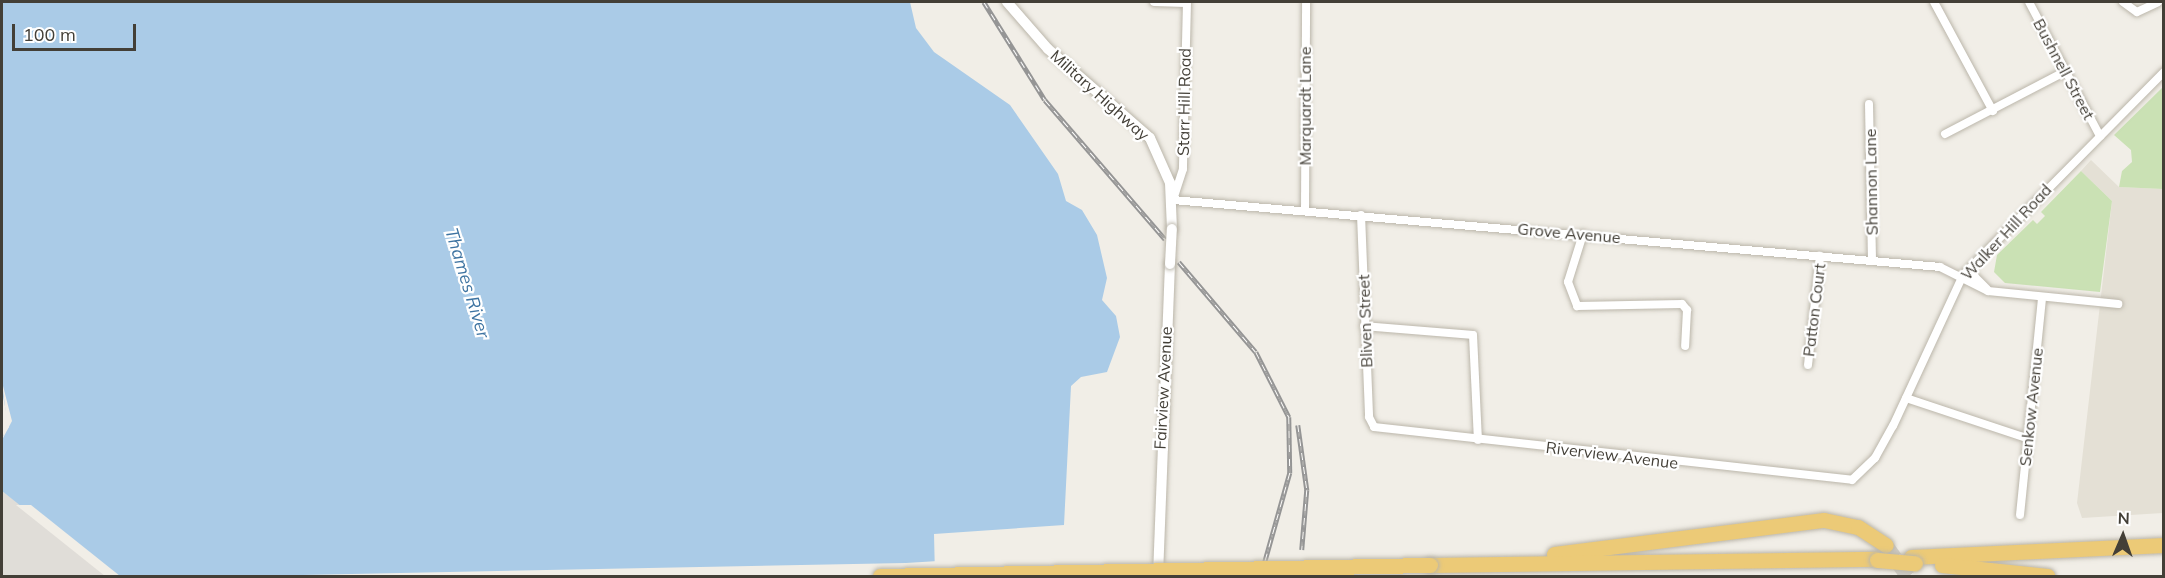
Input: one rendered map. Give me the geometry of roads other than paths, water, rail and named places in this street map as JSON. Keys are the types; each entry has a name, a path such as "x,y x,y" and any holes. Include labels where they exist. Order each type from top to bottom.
{"highway":[{"path":"1520,565 1557,554 1815,521 1852,525 1886,545"},
{"path":"880,576 1430,565 1913,560 2163,545"},
{"path":"1913,560 2047,576"}],"street":[{"name":"Military Highway","path":"1007,2 1048,49 1150,138 1173,200"},
{"path":"1154,2 1186,2"},
{"name":"Starr Hill Road","path":"1173,200 1183,169 1186,2"},
{"name":"Marquardt Lane","path":"1305,211 1306,2"},
{"path":"1934,2 1993,111"},
{"name":"Bushnell Street","path":"2029,2 2064,72 2100,136"},
{"path":"2123,2 2137,12 2158,2"},
{"path":"1945,134 2064,72"},
{"name":"Walker Hill Road","path":"1852,480 1875,458 1906,398 1963,275 2163,72"},
{"name":"Shannon Lane","path":"1869,104 1872,260"},
{"name":"Grove Avenue","path":"1173,200 1946,267 1988,291 2042,298"},
{"name":"Fairview Avenue","path":"1158,576 1173,200"},
{"name":"Bliven Street","path":"1361,215 1364,326 1372,425"},
{"path":"1583,234 1568,282 1577,306 1682,304 1687,309 1685,346"},
{"name":"Patton Court","path":"1808,365 1820,256"},
{"path":"2042,298 2118,304"},
{"name":"Senkow Avenue","path":"2020,515 2042,298"},
{"path":"1364,326 1473,334 1478,440"},
{"path":"1906,398 2029,439"},
{"name":"Riverview Avenue","path":"1372,425 1478,440 1852,480"}],"water":[{"name":"Thames River","path":"2,2 910,2 916,28 934,52 1010,105 1058,174 1066,201 1082,210 1097,235 1107,278 1102,300 1116,316 1120,337 1107,372 1081,377 1071,386 1064,525 934,534 935,576 109,576 2,491 2,437 9,427 2,391"}],"tunnel":[{"path":"1886,545 1908,576"}],"railway":[{"path":"984,2 1045,100 1165,239"},
{"path":"1179,262 1256,352 1289,417 1290,473 1261,576"},
{"path":"1298,425 1307,490 1302,550"}]}
